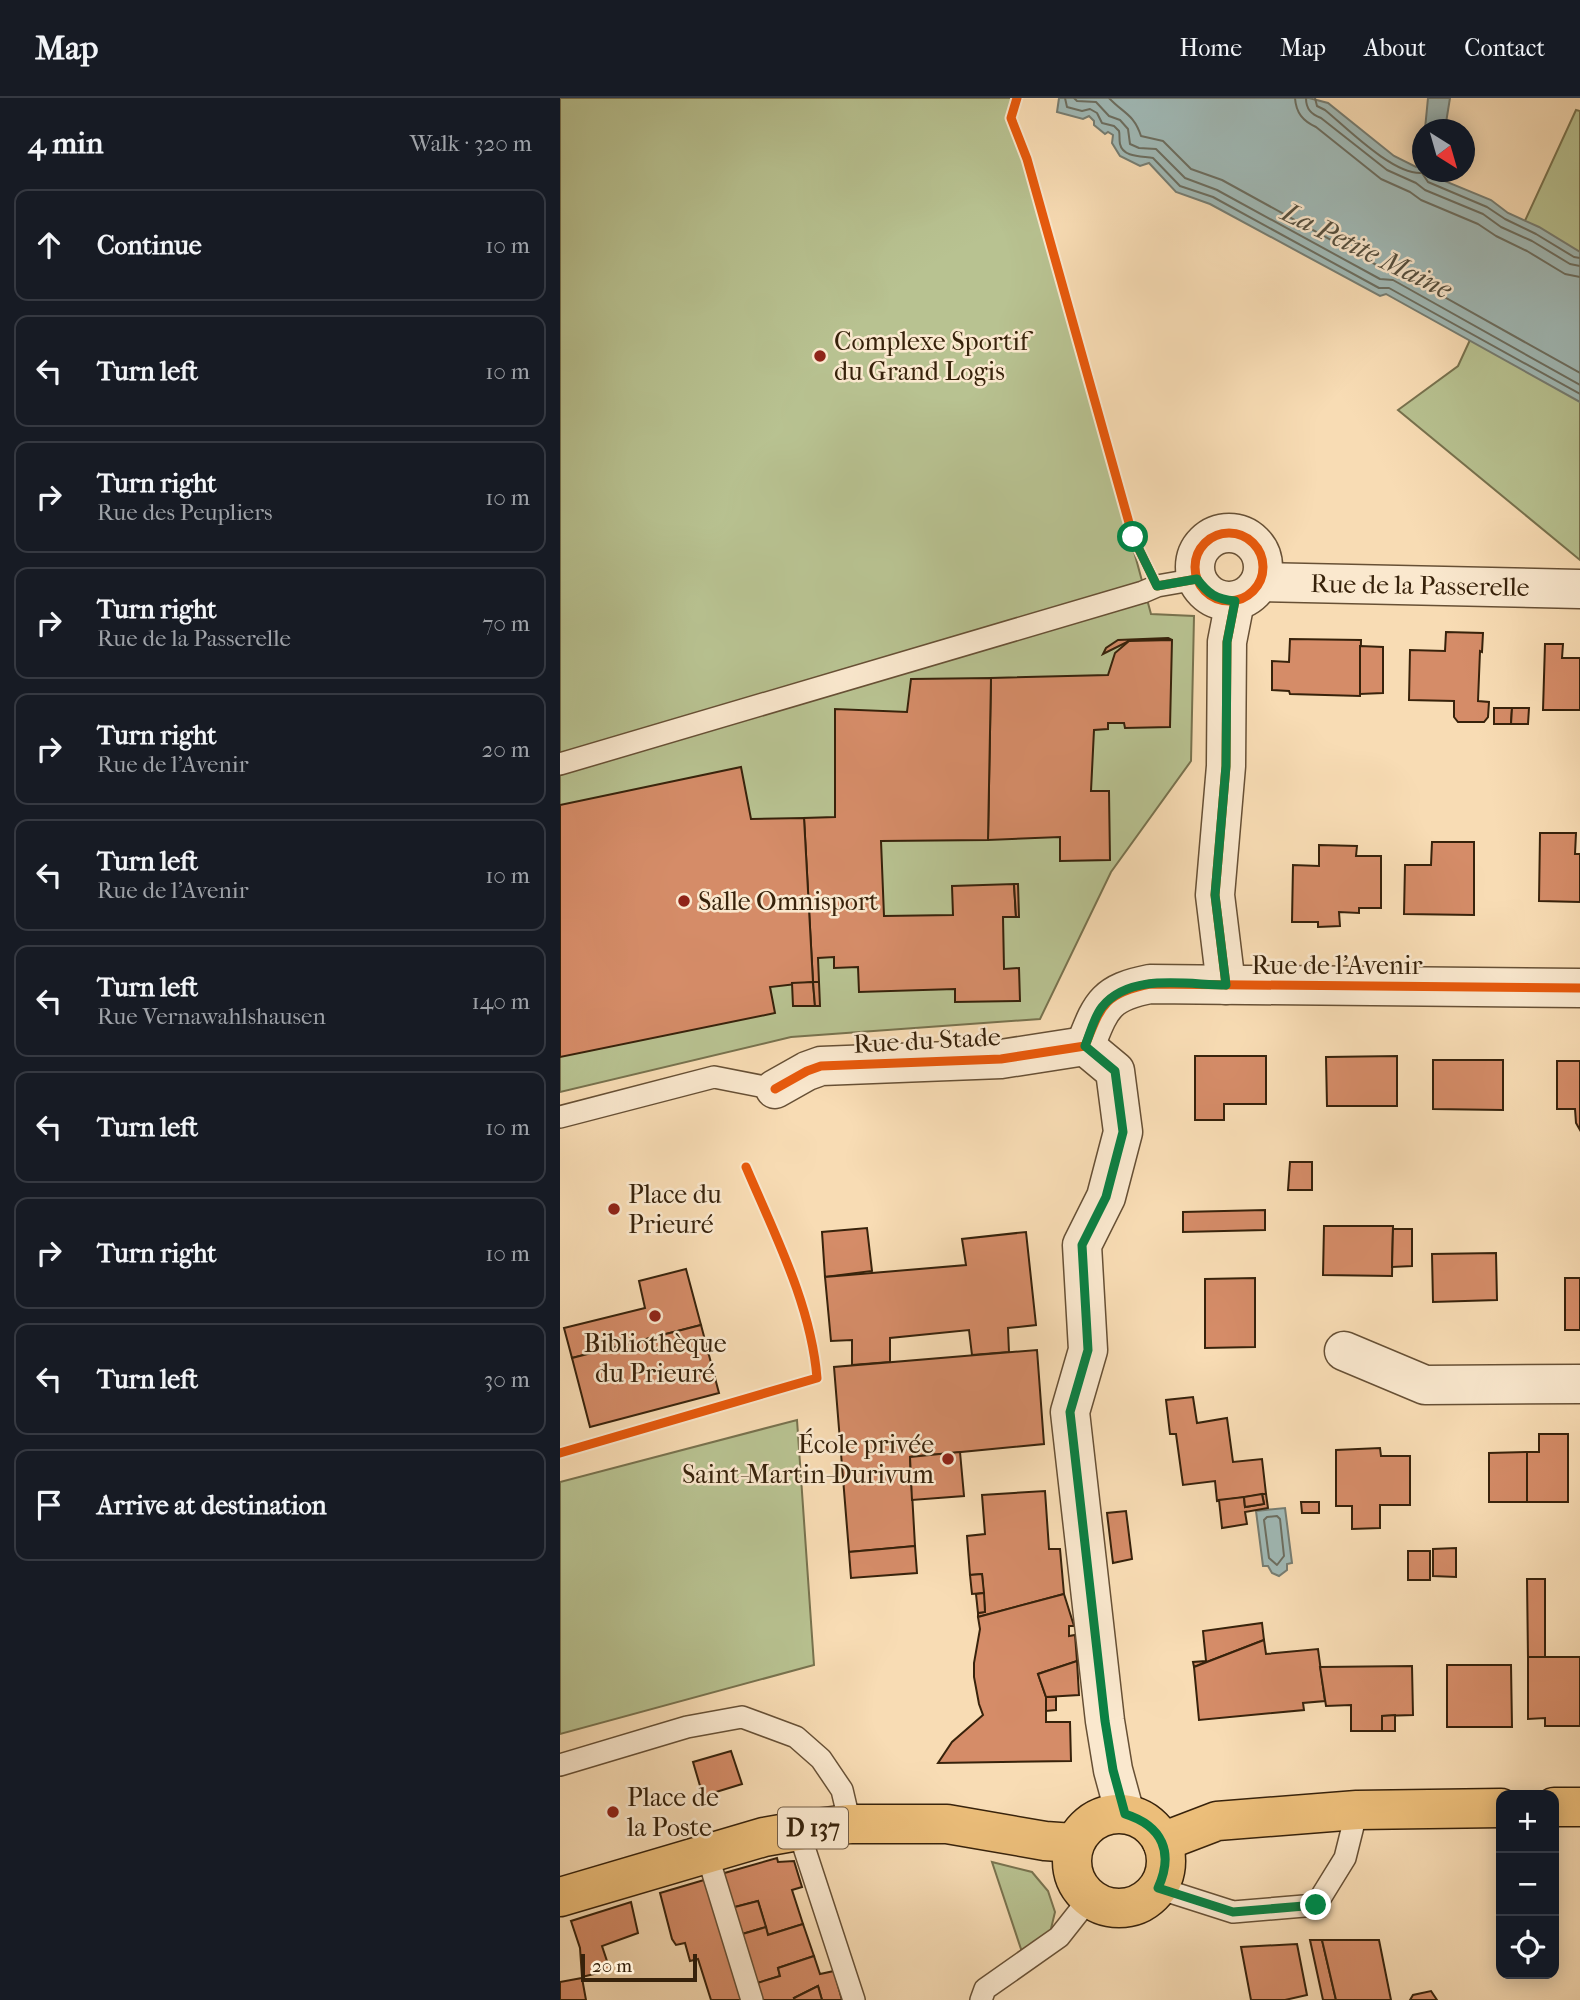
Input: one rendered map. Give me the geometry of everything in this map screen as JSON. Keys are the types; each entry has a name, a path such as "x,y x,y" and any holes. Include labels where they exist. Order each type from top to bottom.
{"main road":[{"path":"1559,1807 1580,1807"},
{"path":"1162,1842 1217,1821 1357,1810 1496,1808"},
{"path":"1110,1814 1125,1814 1140,1819 1153,1828 1162,1842 1166,1857 1165,1873 1158,1888 1147,1899 1133,1906 1110,1907 1089,1899 1072,1873 1074,1843 1083,1830 1095,1820 1110,1814"},
{"name":"D 137","path":"560,1897 764,1837 850,1824 947,1824 1045,1841 1074,1843"}],"street":[{"path":"1226,985 1215,895 1226,766 1227,642 1248,591 1264,567 1261,553 1252,541 1239,534 1225,533 1210,538 1199,549 1195,564 1197,579 1206,592 1219,600 1248,591"},
{"name":"Rue de la Passerelle","path":"1248,591 1580,589"},
{"name":"Rue de l'Avenir","path":"1085,1046 1100,1009 1110,999 1128,988 1150,984 1580,988"},
{"path":"1085,1046 1115,1071 1123,1132 1106,1197 1082,1245 1088,1350 1070,1412 1105,1721 1113,1770 1125,1814"},
{"name":"Rue du Stade","path":"775,1089 821,1066 1000,1059 1085,1046"},
{"path":"1344,1351 1424,1385 1580,1384"}],"lane":[{"path":"560,764 1157,586 1197,579"},
{"path":"560,1118 714,1077 775,1089"},
{"path":"560,1765 687,1727 742,1717 796,1737 821,1759 842,1790 850,1824"},
{"path":"1158,1888 1233,1912 1316,1905 1345,1858 1357,1810"},
{"path":"799,1832 854,2000"},
{"path":"707,1854 752,2000"},
{"path":"981,2000 985,1989 1059,1937 1089,1899"}],"green space":[{"name":"Complexe Sportif du Grand Logis","path":"560,98 1011,98 1151,614 1194,616 1191,761 1111,872 1040,1019 791,1037 560,1092"},
{"path":"1576,110 1580,111 1580,560 1398,410 1458,366"},
{"path":"797,1420 814,1665 560,1734 560,1482"},
{"path":"992,1862 1032,1872 1048,1891 1055,1912 1050,1933 1023,1955"}],"water":[{"name":"La Petite Maine","path":"1059,98 1309,98 1328,103 1394,156 1412,165 1412,182 1447,182 1491,200 1508,213 1539,227 1580,252 1580,402 1386,294 1380,296 1210,204 1176,192 1149,163 1140,166 1120,156 1112,143 1113,135 1108,132 1105,134 1094,125 1089,116 1083,119 1057,112"},
{"path":"1428,98 1450,98 1447,119 1426,119"},
{"path":"1285,1508 1292,1563 1287,1564 1287,1570 1279,1576 1272,1573 1268,1566 1263,1566 1256,1511"}],"building":[{"path":"1446,632 1483,633 1478,701 1489,702 1488,717 1484,722 1458,722 1454,717 1454,701 1409,700 1410,650 1445,651"},
{"path":"1290,639 1361,640 1360,696 1290,694 1289,691 1272,690 1272,661 1289,662"},
{"path":"1118,640 1172,640 1129,641 1103,654 1106,648"},
{"path":"1172,640 1170,727 1125,728 1124,723 1108,723 1108,729 1094,730 1091,791 1109,791 1110,860 1060,861 1060,837 988,840 991,678 1108,675 1115,653 1129,641"},
{"path":"1545,644 1563,644 1562,658 1580,658 1580,710 1543,710"},
{"path":"1360,646 1383,647 1383,693 1360,694"},
{"path":"991,678 988,840 881,841 884,916 953,915 952,886 1014,884 1016,917 1003,917 1004,969 1019,968 1020,1001 955,1002 955,989 859,992 858,967 834,968 834,957 818,958 819,982 813,982 804,818 835,817 835,709 907,712 911,679"},
{"path":"1494,708 1512,708 1511,724 1494,724"},
{"path":"1512,708 1529,708 1528,724 1511,724"},
{"name":"Salle Omnisport","path":"741,767 751,819 804,818 813,982 770,987 775,1013 560,1057 560,805"},
{"path":"1540,833 1576,833 1575,854 1580,854 1580,902 1539,901"},
{"path":"1432,842 1474,842 1474,915 1404,914 1405,865 1431,865"},
{"path":"1319,845 1357,846 1356,856 1381,856 1381,908 1359,908 1359,913 1339,912 1340,926 1318,927 1318,922 1292,922 1293,865 1319,866"},
{"path":"1014,884 1018,884 1019,917 1016,917"},
{"path":"813,982 815,1006 793,1006 792,983"},
{"path":"813,982 819,982 820,1006 815,1006"},
{"path":"1195,1056 1266,1056 1266,1104 1224,1104 1224,1120 1195,1120"},
{"path":"1397,1056 1397,1106 1327,1106 1326,1057"},
{"path":"1433,1060 1503,1060 1503,1110 1433,1109"},
{"path":"1557,1061 1580,1061 1580,1130 1576,1123 1575,1109 1557,1109"},
{"path":"1290,1162 1312,1162 1312,1190 1288,1190"},
{"path":"1265,1210 1265,1230 1183,1232 1183,1212"},
{"path":"1324,1226 1393,1226 1392,1276 1323,1275"},
{"path":"867,1228 872,1271 825,1277 822,1232"},
{"path":"1393,1229 1412,1229 1412,1266 1392,1267"},
{"path":"1026,1232 1036,1325 1008,1328 1009,1352 972,1355 969,1330 890,1338 890,1362 852,1365 852,1340 831,1341 825,1277 966,1265 962,1239"},
{"path":"1496,1253 1497,1300 1433,1302 1432,1254"},
{"name":"Bibliothèque du Prieuré","path":"686,1269 701,1325 572,1358 564,1328 645,1308 639,1281"},
{"path":"1255,1278 1255,1347 1205,1348 1205,1279"},
{"path":"1565,1278 1580,1278 1580,1330 1565,1330"},
{"path":"701,1325 719,1393 590,1427 572,1358"},
{"path":"1037,1350 1044,1444 910,1457 915,1546 849,1552 834,1367"},
{"path":"1193,1397 1197,1423 1227,1418 1233,1462 1262,1459 1266,1494 1217,1501 1215,1481 1183,1485 1176,1434 1170,1434 1166,1400"},
{"path":"1539,1434 1568,1434 1568,1502 1527,1502 1527,1452 1539,1452"},
{"path":"1380,1448 1381,1456 1410,1456 1410,1505 1380,1505 1380,1528 1352,1529 1352,1506 1336,1506 1336,1450"},
{"path":"960,1452 964,1496 912,1500 910,1457"},
{"path":"1527,1452 1527,1502 1489,1502 1489,1453"},
{"path":"1045,1491 1049,1549 1060,1549 1064,1594 978,1617 978,1613 985,1612 982,1574 970,1575 967,1536 985,1534 982,1495"},
{"path":"1262,1494 1266,1494 1268,1508 1245,1512 1247,1524 1222,1528 1219,1500 1244,1497 1245,1507 1264,1504"},
{"path":"1262,1494 1264,1504 1245,1507 1244,1497"},
{"path":"1301,1502 1319,1502 1319,1513 1302,1513"},
{"path":"1126,1511 1132,1559 1113,1563 1107,1513"},
{"path":"915,1546 917,1573 851,1578 849,1552"},
{"path":"1456,1548 1456,1577 1433,1576 1433,1549"},
{"path":"1408,1551 1430,1551 1430,1580 1408,1580"},
{"path":"982,1574 984,1593 972,1594 970,1575"},
{"path":"1527,1579 1545,1579 1545,1657 1528,1657"},
{"path":"984,1593 985,1612 978,1613 976,1594"},
{"path":"1064,1594 1074,1626 1069,1626 1069,1636 1075,1635 1077,1661 1038,1674 1046,1697 1046,1722 1070,1722 1071,1761 938,1763 952,1742 983,1715 974,1677 980,1629 978,1617"},
{"path":"1262,1623 1264,1640 1194,1667 1193,1662 1206,1661 1203,1631"},
{"path":"1264,1640 1266,1654 1318,1649 1325,1701 1303,1703 1304,1710 1199,1720 1194,1667"},
{"path":"1528,1657 1580,1657 1580,1726 1545,1726 1545,1718 1528,1719"},
{"path":"1077,1661 1079,1695 1046,1697 1038,1674"},
{"path":"1447,1665 1511,1665 1512,1727 1447,1727"},
{"path":"1412,1666 1413,1715 1382,1716 1382,1731 1351,1731 1351,1705 1326,1706 1320,1667"},
{"path":"1046,1697 1056,1697 1056,1710 1046,1711"},
{"path":"1395,1715 1395,1731 1382,1731 1382,1716"},
{"path":"731,1751 742,1784 703,1796 693,1762"},
{"path":"777,1858 778,1862 794,1861 802,1887 792,1890 803,1924 768,1935 758,1901 731,1908 721,1874"},
{"path":"704,1880 744,2000 711,2000 698,1959 690,1961 685,1943 676,1945 672,1939 660,1893"},
{"path":"758,1901 766,1927 739,1935 731,1908"},
{"path":"631,1902 638,1933 602,1946 610,1970 582,1977 580,1948 571,1921"},
{"path":"803,1924 814,1956 778,1968 780,1976 754,1984 739,1935 766,1927 768,1935"},
{"path":"1310,1940 1322,1940 1336,2000 1323,2000"},
{"path":"1322,1940 1379,1940 1391,2000 1336,2000"},
{"path":"1297,1944 1307,1995 1285,2000 1251,2000 1241,1947"},
{"path":"814,1956 820,1974 834,1971 842,2000 822,2000 818,1986 794,1998 795,2000 761,2000 754,1984 780,1976 778,1968"},
{"path":"582,1978 586,2000 560,2000 560,1982"},
{"path":"818,1986 822,2000 795,2000 794,1998"},
{"path":"1431,1991 1437,2000 1410,2000 1413,1995"}],"cycle path":[{"path":"1017,98 1011,118 1027,159 1133,537 1157,586 1197,579"},
{"path":"1229,533 1242,536 1253,543 1260,554 1263,567 1260,580 1253,591 1242,598 1229,601 1216,598 1205,591 1198,580 1195,567 1198,554 1205,543 1216,536 1229,533"},
{"path":"1226,985 1215,895 1226,766 1227,642 1235,601"},
{"path":"775,1089 821,1066 1001,1059 1085,1046 1106,1003 1123,992 1150,984 1580,988"},
{"path":"560,1453 817,1378 800,1297 746,1167"}],"place":[{"name":"Complexe Sportif du Grand Logis","path":"820,356"},
{"name":"Salle Omnisport","path":"684,901"},
{"name":"Place du Prieuré","path":"614,1209"},
{"name":"Bibliothèque du Prieuré","path":"655,1316"},
{"name":"École privée Saint-Martin-Durivum","path":"948,1459"},
{"name":"Place de la Poste","path":"613,1812"}],"route":[{"path":"1133,537 1157,586 1197,579 1206,592 1219,600 1235,601 1227,642 1226,766 1215,895 1226,985 1150,984 1128,988 1100,1009 1085,1046 1115,1071 1123,1132 1106,1197 1082,1245 1088,1350 1070,1412 1105,1721 1113,1770 1125,1814 1140,1819 1153,1828 1162,1842 1166,1857 1165,1873 1158,1888 1233,1912 1316,1905"}]}
